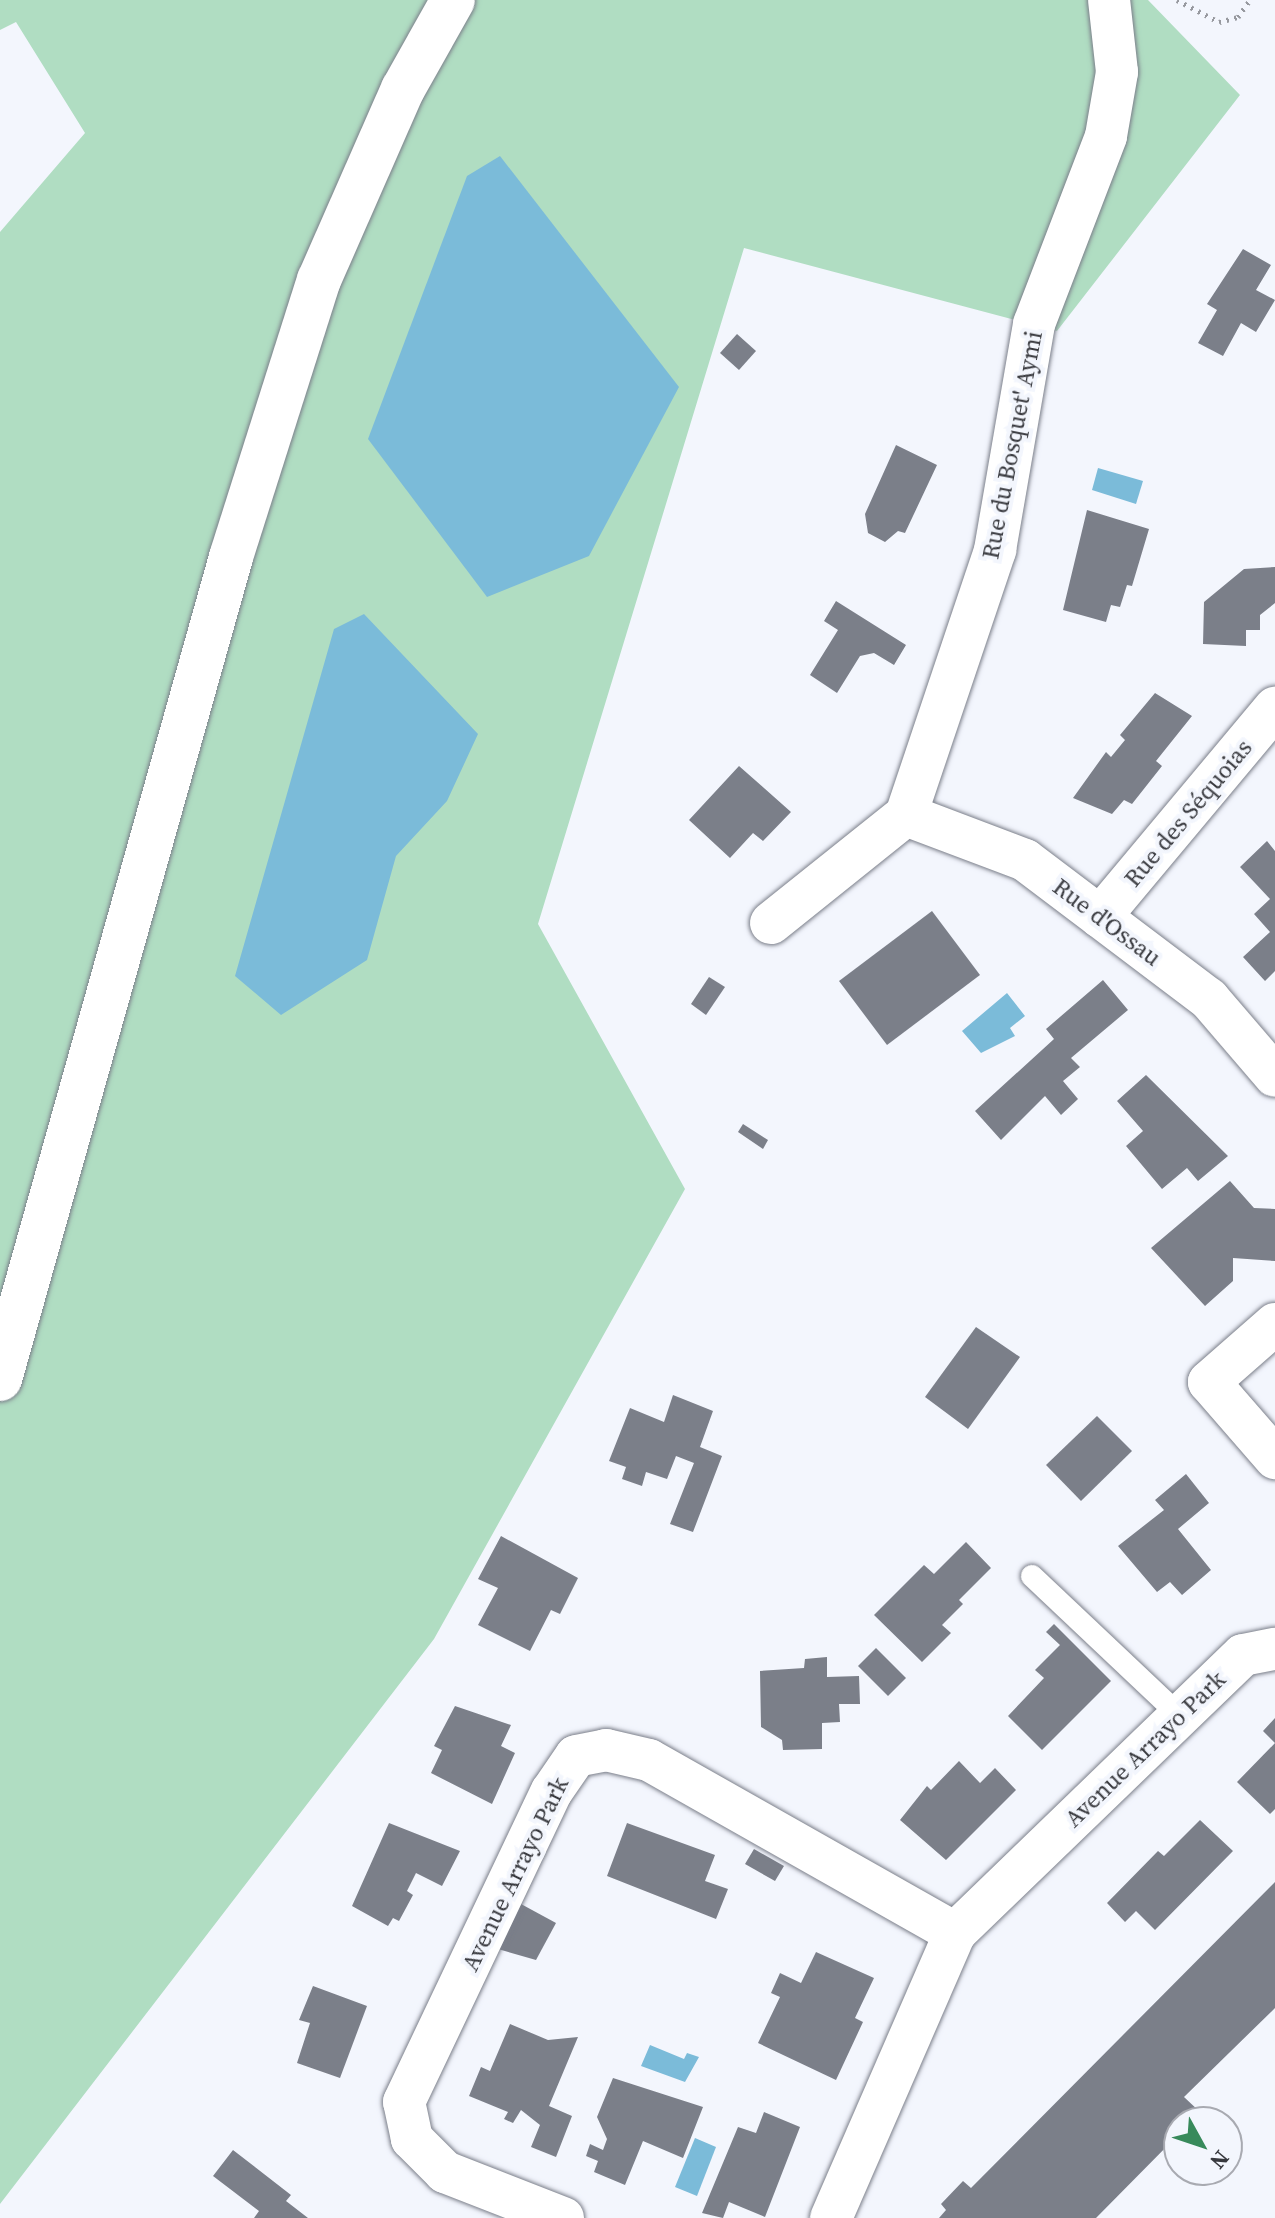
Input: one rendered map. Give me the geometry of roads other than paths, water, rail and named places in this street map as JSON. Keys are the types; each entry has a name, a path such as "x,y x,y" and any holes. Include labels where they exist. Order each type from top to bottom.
{"main road":[{"path":"0,1379 231,557 319,280 403,89 453,0"}],"street":[{"name":"Rue du Bosquet' Aymi","path":"906,815 995,550 1034,324 1106,136 1117,72 1109,0"},
{"name":"Rue des Séquoias","path":"1100,917 1275,708"},
{"name":"Rue d'Ossau","path":"906,815 1025,860 1209,999 1275,1076"},
{"path":"771,923 906,815"},
{"path":"1275,1324 1209,1382 1275,1458"},
{"name":"Avenue Arrayo Park","path":"831,2218 955,1933 1243,1655 1275,1649"},
{"name":"Avenue Arrayo Park","path":"563,2218 445,2172 412,2139 404,2102 552,1791 576,1756 606,1750 649,1760 955,1933"}],"lane":[{"path":"1032,1576 1179,1715"}],"water":[{"path":"500,156 679,387 589,556 487,597 368,439 467,176"},
{"path":"1098,468 1143,481 1136,504 1092,490"},
{"path":"364,614 478,734 447,801 396,856 367,960 281,1015 235,976 334,629"},
{"path":"1007,993 1025,1016 1010,1028 1015,1036 981,1053 962,1031"},
{"path":"650,2045 684,2059 687,2053 699,2057 685,2082 641,2066"},
{"path":"695,2138 716,2147 697,2196 675,2187"}]}
